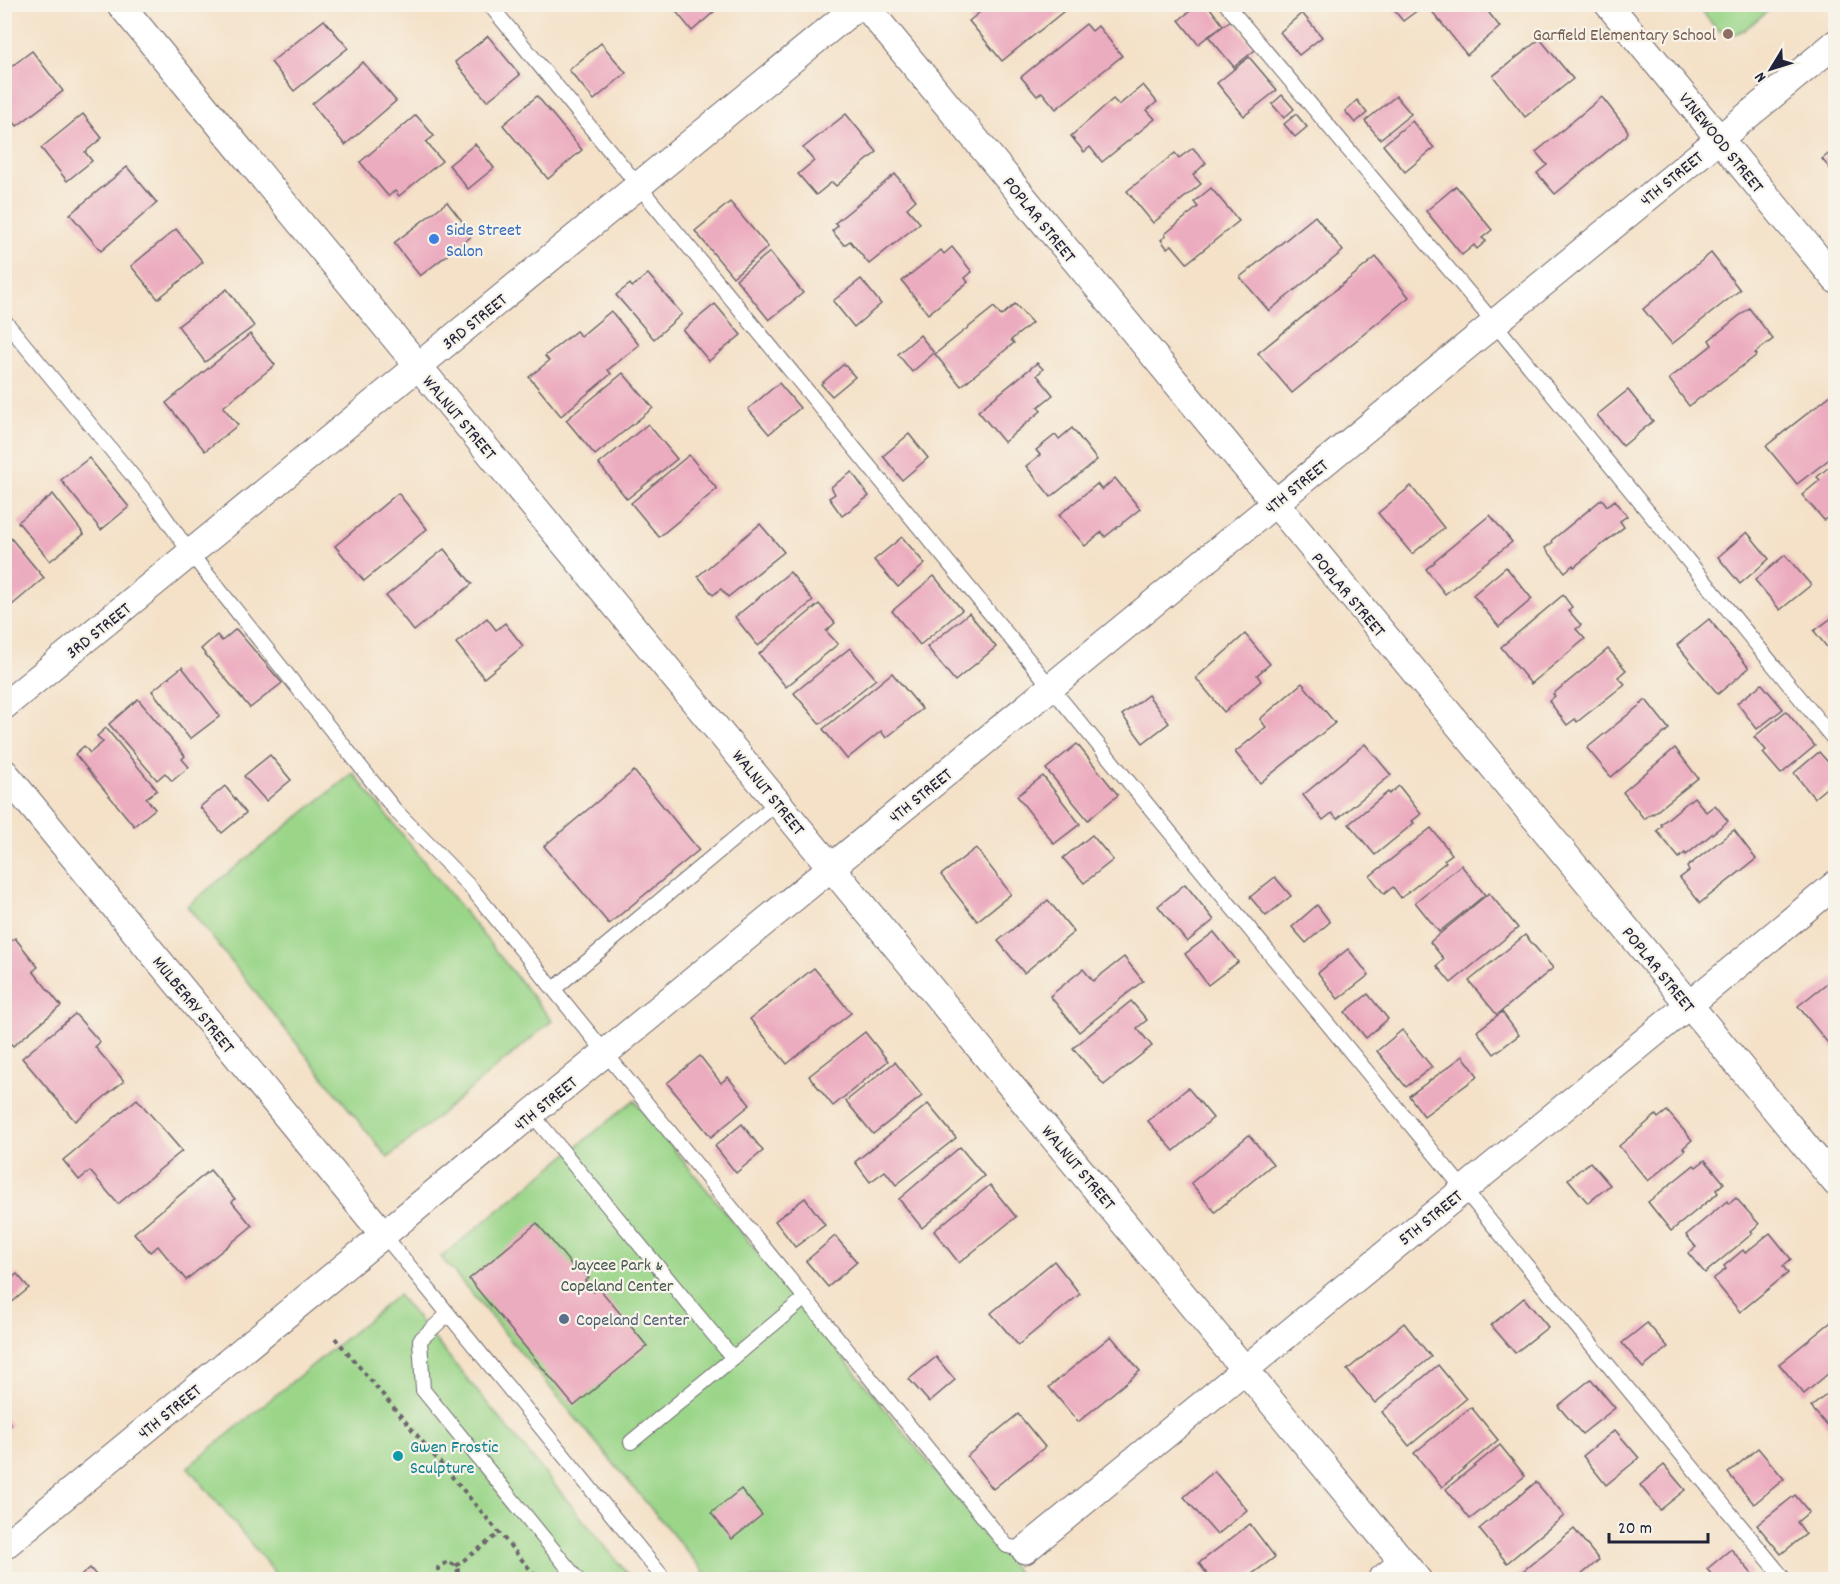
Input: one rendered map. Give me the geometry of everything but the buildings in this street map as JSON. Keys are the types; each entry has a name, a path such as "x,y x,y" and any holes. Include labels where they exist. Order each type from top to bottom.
{"street":[{"name":"WALNUT STREET","path":"120,4 1411,1570"},
{"name":"3RD STREET","path":"4,706 862,4"},
{"name":"POPLAR STREET","path":"862,4 1836,1183"},
{"name":"VINEWOOD STREET","path":"1608,4 1836,280"},
{"name":"4TH STREET","path":"4,1546 1836,43"},
{"name":"MULBERRY STREET","path":"4,772 384,1235"},
{"name":"5TH STREET","path":"1025,1550 1836,884"},
{"path":"1382,1580 1411,1570"}],"lane":[{"path":"489,4 1785,1580"},
{"path":"1226,4 1494,323 1836,742"},
{"path":"4,320 155,503 191,554 395,810 472,889 1007,1546 1025,1550"},
{"path":"554,989 778,802"},
{"path":"532,1114 734,1358"},
{"path":"384,1235 657,1577"},
{"path":"631,1442 805,1298"},
{"path":"448,1314 420,1340 423,1390 578,1580"}],"path":[{"path":"335,1338 539,1580"},
{"path":"456,1566 500,1533"},
{"path":"439,1580 436,1572 441,1564 449,1562 456,1566 459,1574 456,1580"}],"green space":[{"path":"1696,5 1770,5 1770,9 1743,31 1728,36 1716,28"},
{"path":"353,773 552,1021 388,1158 187,906"},
{"name":"Jaycee Park & Copeland Center","path":"634,1100 1023,1579 710,1579 441,1257"},
{"path":"398,1295 632,1579 280,1579 188,1467"}],"place":[{"name":"Garfield Elementary School","path":"1728,34"},
{"name":"Side Street Salon","path":"434,239"},
{"name":"Copeland Center","path":"564,1319"},
{"name":"Gwen Frostic Sculpture","path":"398,1456"}]}
